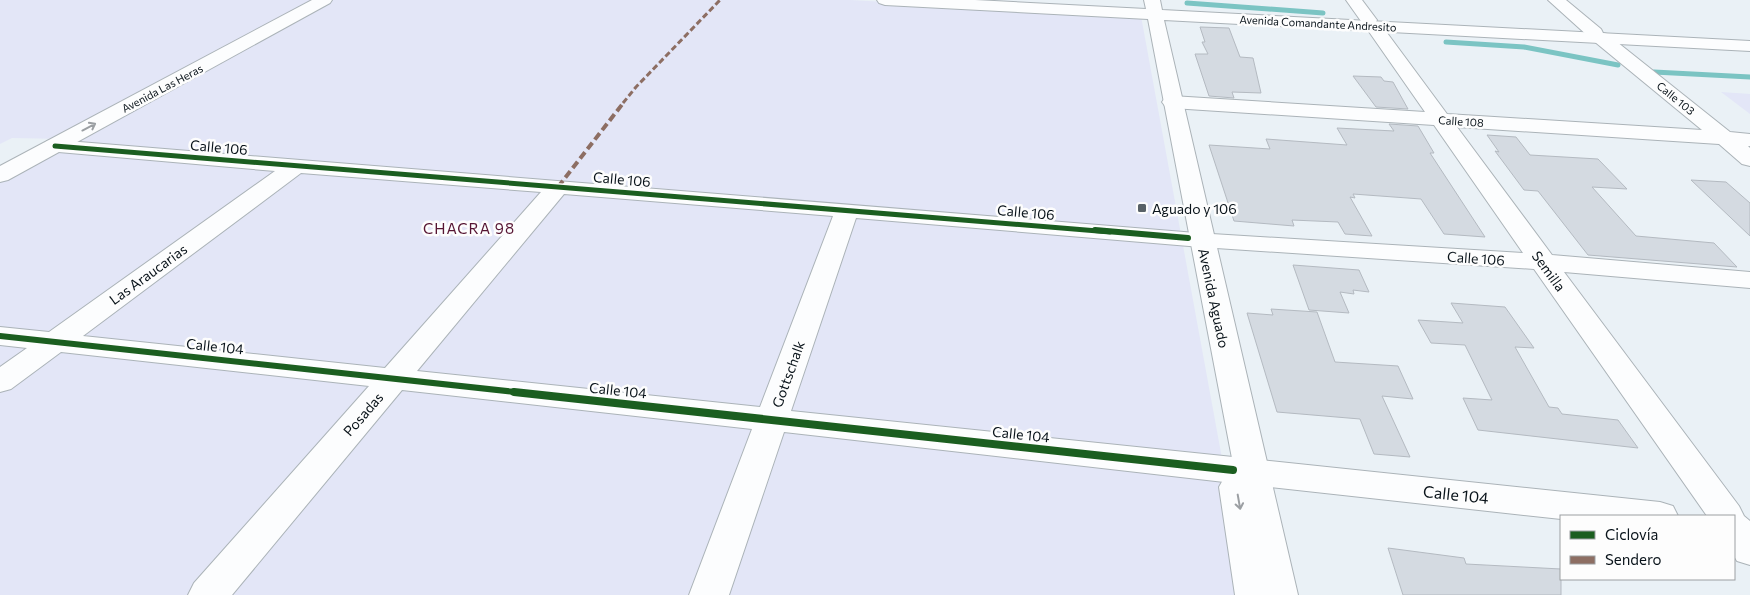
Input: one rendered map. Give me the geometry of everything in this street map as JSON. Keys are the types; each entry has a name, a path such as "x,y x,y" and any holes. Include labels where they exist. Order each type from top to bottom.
{"street":[{"name":"Avenida Las Heras","path":"0,157 301,0"},
{"name":"Avenida Las Heras","path":"0,175 324,0"},
{"name":"Avenida Comandante Andresito","path":"886,0 1147,8"},
{"name":"Avenida Comandante Andresito","path":"986,0 1147,8 1371,23 1750,41"},
{"name":"Semilla","path":"1354,0 1438,120 1725,515"},
{"name":"Calle 103","path":"1556,0 1750,159"},
{"name":"Avenida Aguado","path":"1147,8 1172,102 1195,238 1242,471 1278,595"},
{"name":"Avenida Aguado","path":"1147,8 1162,101 1195,238"},
{"name":"Avenida Comandante Andresito","path":"1598,35 1750,46"},
{"name":"Calle 108","path":"1172,102 1750,140"},
{"name":"Calle 106","path":"55,146 1195,238 1543,262 1750,280"},
{"name":"Las Araucarias","path":"0,382 296,166"},
{"name":"Posadas","path":"208,595 558,187"},
{"name":"Gottschalk","path":"710,595 847,210"},
{"name":"Calle 104","path":"0,336 1651,515"},
{"name":"Avenida Aguado","path":"1242,471 1255,595"},
{"path":"1735,526 1750,526"},
{"path":"1735,528 1750,550"}],"shaded area":[{"path":"0,0 850,0 1141,16 1247,595 0,595 0,175 64,139 12,138 0,144"},
{"path":"1721,92 1750,94 1750,114"}],"building":[{"path":"1200,27 1229,28 1240,57 1253,58 1261,93 1232,92 1234,98 1209,96 1195,54 1208,54 1202,42 1205,42"},
{"path":"1353,76 1381,77 1384,81 1393,82 1408,109 1376,107"},
{"path":"1389,124 1418,126 1434,153 1430,153 1485,237 1444,234 1421,199 1353,194 1355,198 1350,197 1372,236 1345,234 1338,222 1292,220 1294,226 1234,221 1209,145 1270,149 1266,139 1347,145 1337,128 1394,131"},
{"path":"1487,135 1516,137 1530,155 1598,159 1627,189 1592,187 1636,236 1714,243 1737,267 1588,255 1538,191 1524,190 1495,151 1499,152"},
{"path":"1691,180 1726,182 1750,203 1750,236"},
{"path":"1293,265 1359,270 1369,292 1353,290 1354,294 1340,292 1349,313 1309,310"},
{"path":"1451,303 1505,307 1534,348 1515,347 1549,407 1558,408 1562,414 1618,420 1638,448 1478,430 1463,398 1492,400 1465,345 1431,343 1418,320 1463,323"},
{"path":"1271,309 1317,312 1335,362 1398,366 1413,399 1382,396 1410,457 1374,454 1360,419 1277,412 1247,313 1273,315"},
{"path":"1388,548 1464,558 1466,564 1560,569 1561,595 1403,595"}],"waterway":[{"path":"1187,3 1323,13"},
{"path":"1446,42 1524,47 1618,65"},
{"path":"1654,72 1750,77"}],"marked path":[{"path":"558,187 636,87 720,0"}],"cycle path":[{"path":"55,146 1188,238"},
{"path":"0,336 1233,470"}],"place":[{"name":"Aguado y 106","path":"1142,208"}],"district":[{"name":"CHACRA 98","path":"469,228"}]}
